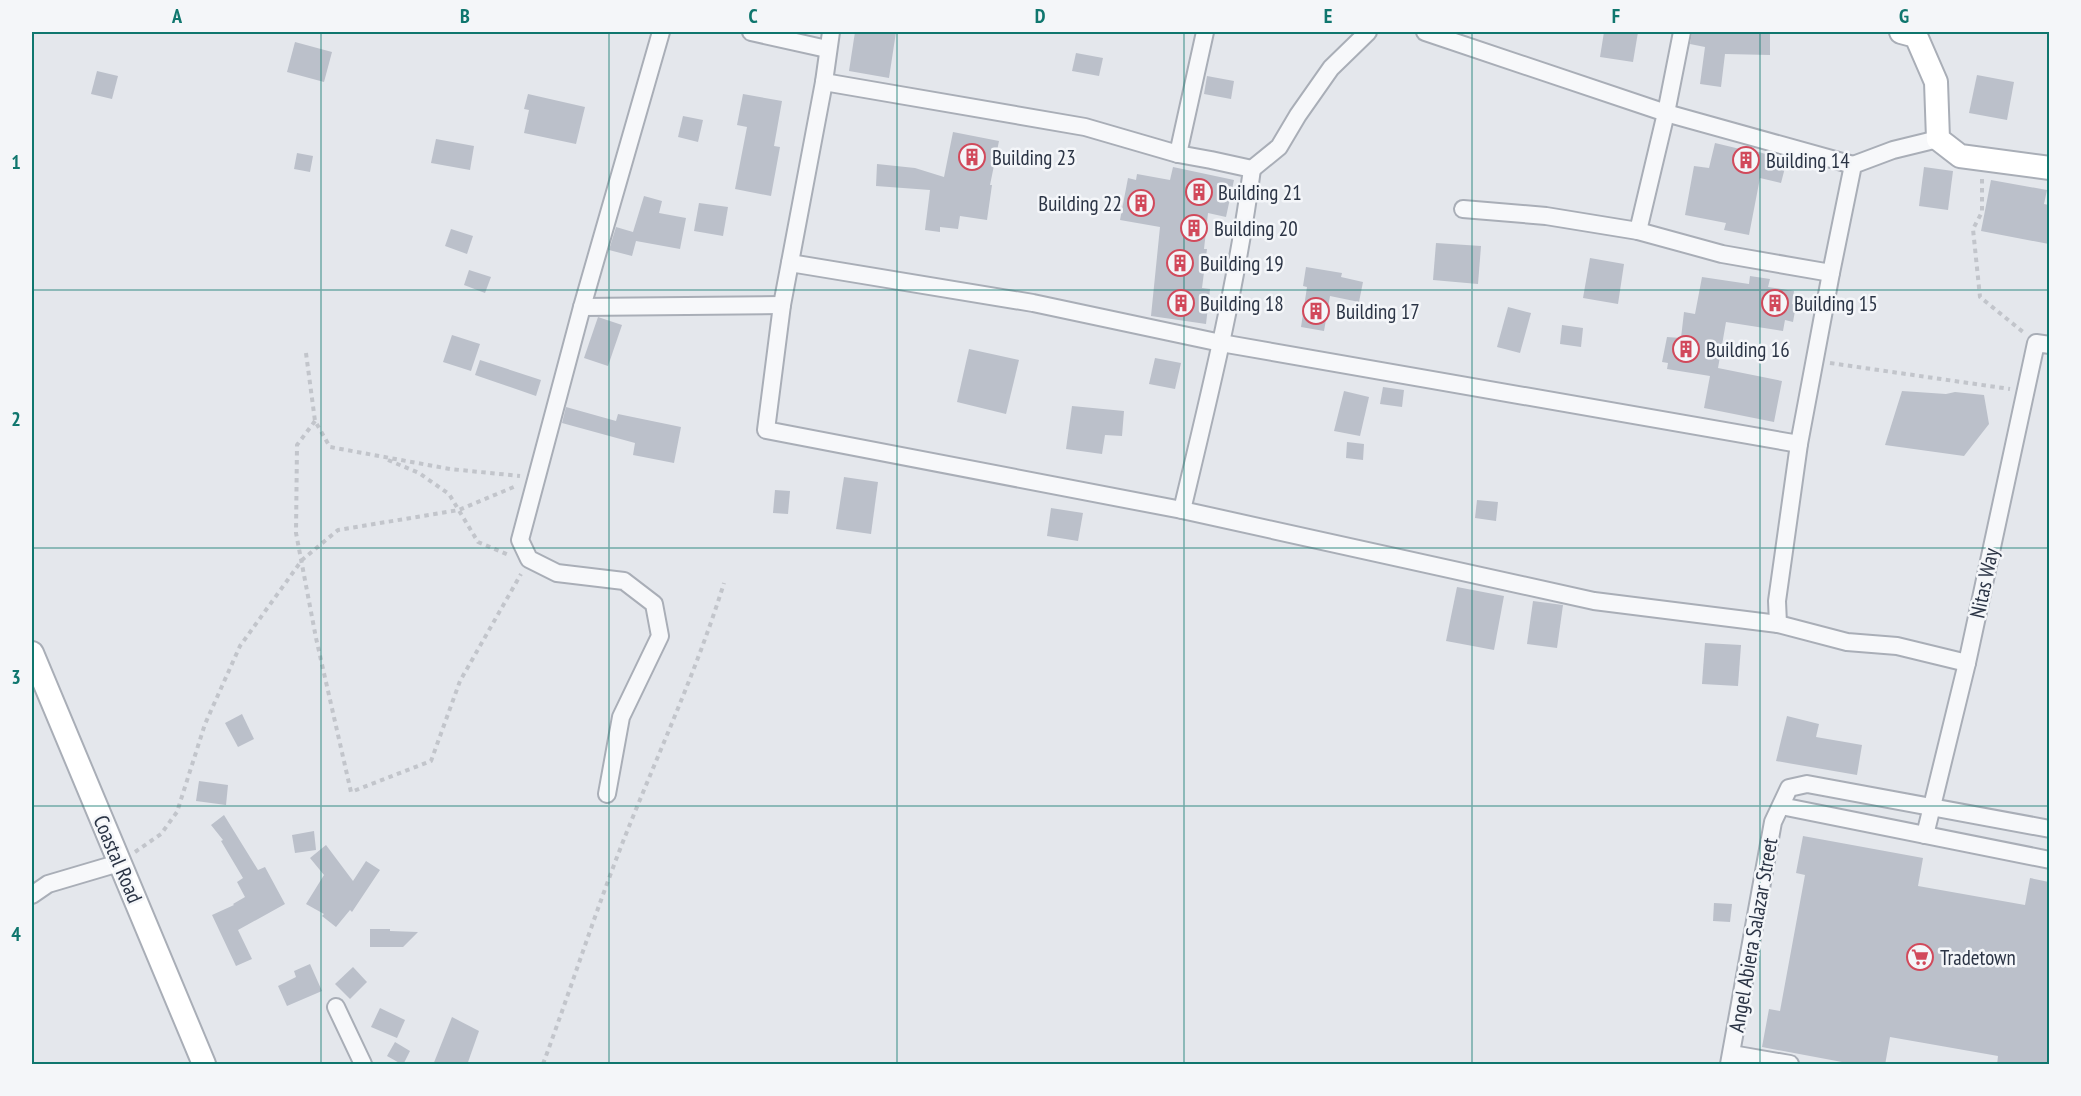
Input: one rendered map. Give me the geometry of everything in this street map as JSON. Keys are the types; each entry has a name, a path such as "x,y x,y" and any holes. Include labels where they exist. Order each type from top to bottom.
{"street":[{"path":"607,794 621,717 660,636 654,604 624,581 556,573 529,559 520,540 582,307 661,32"},
{"path":"751,32 827,49"},
{"path":"831,32 824,82 782,305 766,430 1182,510 1594,600 1778,624 1847,642 1897,646 1967,663"},
{"path":"1178,154 1205,32"},
{"path":"1182,510 1244,232 1252,169 1279,147 1331,68 1368,32"},
{"path":"1425,32 1666,113 1853,165 1893,150 1938,139"},
{"path":"1638,231 1666,113 1682,32"},
{"path":"1900,32 1916,36 1936,82 1938,139"},
{"path":"824,82 1085,127 1178,154 1252,169"},
{"path":"1938,139 1960,156 2049,168"},
{"path":"1778,624 1777,601 1799,444 1853,165"},
{"path":"1463,209 1546,216 1638,231 1722,254 1831,273"},
{"path":"790,263 1034,303 1221,343 1799,444"},
{"path":"582,307 782,305"},
{"name":"Nitas Way","path":"1925,836 1967,663 2026,391 2043,344"},
{"name":"Coastal Road","path":"32,653 204,1065"},
{"path":"2049,829 1807,784 1790,788 1781,806 2049,860"},
{"name":"Angel Abiera Salazar Street","path":"1731,1059 1773,822 1781,806"},
{"path":"32,895 48,884 120,863"},
{"path":"336,1007 363,1065"},
{"path":"1731,1059 1790,1065"}],"path":[{"path":"1983,158 1982,212 1973,229 1980,297 2043,344"},
{"path":"306,353 315,421 330,447 450,469 536,477"},
{"path":"1814,361 2026,391"},
{"path":"315,421 297,445 297,533 316,638 351,792 431,761 460,681 529,559 502,554 478,542 449,494 419,473 382,457"},
{"path":"120,863 161,834 177,812 205,724 240,646 302,560 338,530 459,510 536,477"},
{"path":"543,1065 628,830 665,744 710,628 724,583"}],"building":[{"path":"855,32 896,32 889,78 849,71"},
{"path":"1604,32 1638,32 1633,62 1600,57"},
{"path":"1692,32 1770,32 1770,55 1725,54 1721,87 1700,84 1705,47 1690,44"},
{"path":"295,42 332,52 324,82 287,72"},
{"path":"1076,53 1103,58 1099,76 1072,71"},
{"path":"97,71 118,76 112,99 91,94"},
{"path":"1977,75 2014,82 2007,120 1969,113"},
{"path":"1207,76 1234,81 1231,99 1204,94"},
{"path":"528,94 585,107 576,144 524,133 529,110 524,109"},
{"path":"743,94 782,101 774,146 780,147 771,196 735,189 747,127 737,125"},
{"path":"683,116 703,120 698,142 678,137"},
{"path":"953,132 999,141 990,185 992,185 987,220 960,216 958,229 940,227 940,232 925,230 930,190 876,186 877,164 915,168 944,177"},
{"path":"436,139 474,146 470,170 431,163"},
{"path":"1715,143 1740,149 1741,147 1787,160 1781,183 1760,178 1749,235 1724,230 1726,223 1685,215 1694,166 1709,168"},
{"path":"297,153 313,156 310,172 294,169"},
{"path":"1173,167 1234,180 1226,217 1208,213 1204,249 1207,249 1202,288 1210,289 1206,324 1151,316 1160,227 1120,220 1128,178 1136,180 1137,174 1170,180"},
{"path":"1924,167 1953,171 1948,210 1919,206"},
{"path":"1991,180 2047,190 2044,204 2049,205 2049,244 1981,231"},
{"path":"644,196 662,201 659,213 686,218 680,249 636,241 632,256 609,250 616,227 633,232"},
{"path":"699,203 728,207 723,236 694,231"},
{"path":"451,229 473,236 467,254 445,246"},
{"path":"1436,243 1481,246 1478,284 1433,280"},
{"path":"1590,258 1624,264 1618,304 1583,298"},
{"path":"1306,267 1342,273 1341,277 1363,282 1359,302 1330,296 1324,331 1301,327 1307,287 1303,286"},
{"path":"469,270 491,277 485,293 464,285"},
{"path":"1750,276 1770,279 1768,287 1794,291 1792,304 1796,305 1793,322 1785,320 1783,331 1726,322 1718,368 1782,381 1774,422 1704,408 1710,376 1667,369 1668,363 1662,362 1667,337 1681,338 1684,312 1695,314 1702,277 1749,284"},
{"path":"1508,307 1531,313 1520,353 1497,347"},
{"path":"598,317 622,325 608,366 584,358"},
{"path":"1562,325 1583,328 1581,347 1560,344"},
{"path":"452,335 480,344 471,371 443,362"},
{"path":"969,349 1019,360 1006,414 957,402"},
{"path":"1155,358 1181,363 1175,389 1149,384"},
{"path":"480,360 541,380 536,396 475,375"},
{"path":"1383,387 1404,390 1402,407 1380,404"},
{"path":"1344,391 1369,397 1360,436 1334,431"},
{"path":"1902,391 1984,395 1989,424 1964,456 1885,445"},
{"path":"1072,406 1124,411 1122,436 1105,435 1102,454 1066,449"},
{"path":"566,407 616,421 618,414 681,427 674,463 633,455 635,443 562,423"},
{"path":"1347,442 1364,444 1363,460 1346,458"},
{"path":"844,477 878,482 871,534 836,529"},
{"path":"775,490 790,491 788,514 773,513"},
{"path":"1477,500 1498,502 1496,521 1475,518"},
{"path":"1051,508 1083,513 1078,541 1047,536"},
{"path":"1457,587 1504,596 1494,650 1446,641"},
{"path":"1533,601 1563,605 1557,648 1527,644"},
{"path":"1705,643 1741,645 1738,686 1702,684"},
{"path":"242,714 254,739 238,747 225,723"},
{"path":"1787,716 1819,724 1816,737 1862,745 1857,775 1776,761"},
{"path":"199,781 228,785 226,805 196,801"},
{"path":"224,815 258,870 265,867 285,904 238,930 252,959 236,966 212,915 245,897 237,882 243,878 221,841 223,840 211,825"},
{"path":"314,831 316,850 295,853 292,835"},
{"name":"Tradetown","path":"1803,836 1923,858 1918,886 2025,905 2030,878 2049,882 2049,1065 1997,1065 1998,1056 1890,1037 1885,1065 1858,1065 1762,1047 1769,1009 1780,1011 1805,875 1796,873"},
{"path":"326,845 353,881 366,861 380,870 352,912 350,910 336,927 322,916 324,914 306,904 324,875 310,858"},
{"path":"1714,903 1732,904 1730,922 1713,921"},
{"path":"370,929 418,932 403,947 370,947"},
{"path":"310,964 322,991 287,1006 278,986 296,977 294,971"},
{"path":"353,967 367,982 350,999 335,984"},
{"path":"380,1008 405,1020 397,1038 371,1027"},
{"path":"452,1017 479,1031 467,1065 433,1065"},
{"path":"395,1042 410,1051 403,1065 387,1056"}],"place":[{"name":"Building 23","path":"972,157"},
{"name":"Building 14","path":"1746,160"},
{"name":"Building 21","path":"1199,192"},
{"name":"Building 22","path":"1141,203"},
{"name":"Building 20","path":"1194,228"},
{"name":"Building 19","path":"1180,263"},
{"name":"Building 18","path":"1181,303"},
{"name":"Building 15","path":"1775,303"},
{"name":"Building 17","path":"1316,311"},
{"name":"Building 16","path":"1686,349"},
{"name":"Tradetown","path":"1920,957"}]}
